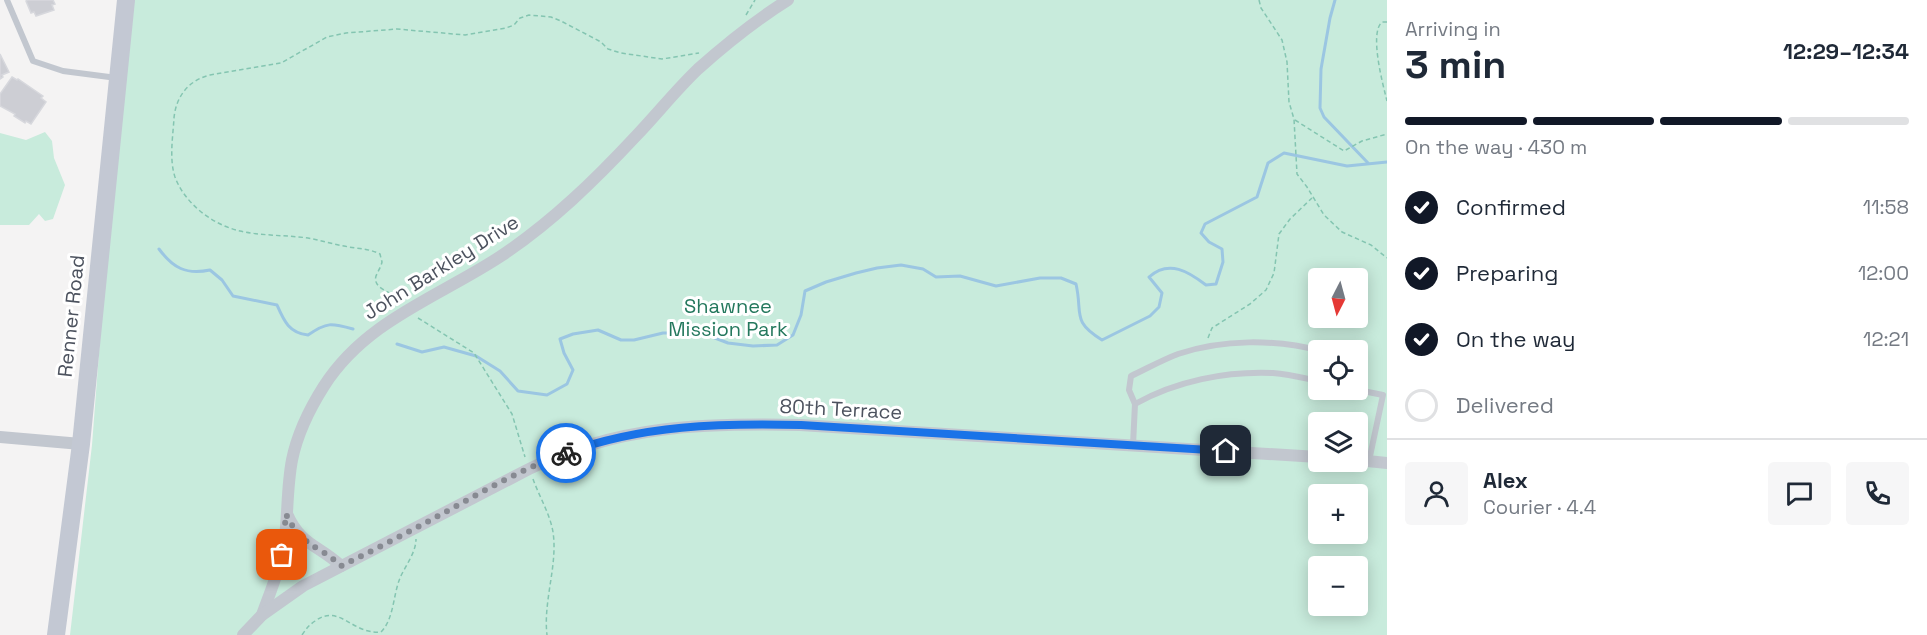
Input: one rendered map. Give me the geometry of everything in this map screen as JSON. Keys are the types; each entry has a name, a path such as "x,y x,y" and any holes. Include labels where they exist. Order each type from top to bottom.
{"main road":[{"name":"Renner Road","path":"56,635 81,444 126,0"}],"street":[{"name":"John Barkley Drive","path":"262,615 282,555 292,460 307,416 324,386 343,360 362,340 384,324 501,256 533,233 603,171 699,69 739,35 788,0"},
{"name":"80th Terrace","path":"262,615 303,586 548,459 625,435 661,429 707,425 801,425 1308,456"},
{"path":"0,437 81,444"},
{"path":"1368,461 1387,463"},
{"path":"286,514 300,537 331,556 341,566"},
{"path":"243,635 262,615"}],"lane":[{"path":"7,0 33,61 63,71 118,78"},
{"path":"1133,445 1135,404 1129,390 1131,376 1177,355 1214,345 1268,342 1308,349"},
{"path":"1135,404 1156,392 1185,383 1246,372 1276,373 1308,379"},
{"path":"1368,392 1383,395 1368,444"}],"path":[{"path":"742,21 755,0"},
{"path":"1259,0 1261,8 1282,40 1287,62 1289,102 1294,119 1297,174 1324,215 1342,232 1371,246 1387,258"},
{"path":"547,635 553,534 512,414 474,353 416,317 400,297 378,287 375,283 382,262 380,254 371,249 311,238 238,231 203,214 190,202 175,176 172,146 178,100 199,78 281,63 327,37 346,33 397,29 476,34 514,25 520,18 529,15 551,17 561,21 602,42 608,49 621,53 662,59 700,52"},
{"path":"1387,22 1378,25 1376,33 1387,101"},
{"path":"1294,119 1344,151 1362,141 1387,134"},
{"path":"1204,347 1212,328 1250,304 1266,290 1274,273 1277,242 1281,230 1312,197"},
{"path":"302,635 307,627 322,616 328,615 337,616 363,630 381,632 385,628 399,581 416,546 416,536 413,530"}],"green space":[{"name":"Shawnee Mission Park","path":"134,0 1387,0 1387,635 70,635 92,445 109,222"},
{"path":"45,132 52,141 54,158 65,185 53,219 45,221 39,214 29,225 0,225 0,133 26,140"}],"building":[{"path":"53,0 54,10 36,16 34,12 31,13 26,1"},
{"path":"0,54 9,72 2,75 0,79"},
{"path":"12,77 43,96 41,98 46,102 31,124 26,121 25,123 14,116 15,114 0,106 0,94"}],"waterway":[{"path":"1335,0 1321,69 1320,108 1324,117 1368,163"},
{"path":"397,344 422,352 444,347 476,356 500,371 518,391 547,395 567,384 573,370 560,339 573,334 598,330 621,340 634,340 663,333 702,333 728,343 753,346 777,345 793,335 801,315 805,291 856,273 901,265 923,269 936,277 960,276 996,286 1040,278 1061,278 1076,284 1082,322 1102,340 1150,316 1159,307 1162,293 1149,277 1156,272 1171,268 1179,269 1206,285 1216,284 1223,262 1222,249 1209,242 1201,233 1205,224 1257,197 1268,163 1284,153 1347,166 1387,162"},
{"path":"159,249 175,265 187,271 210,270 222,280 233,296 277,305 285,321 296,332 308,335 329,325 353,329"}],"way so far":[{"path":"282,555 286,514 300,537 320,552 331,556 341,566 413,530 481,492 548,459 566,453"}],"route":[{"path":"566,453 625,435 661,429 733,424 801,425 1226,451"}]}
